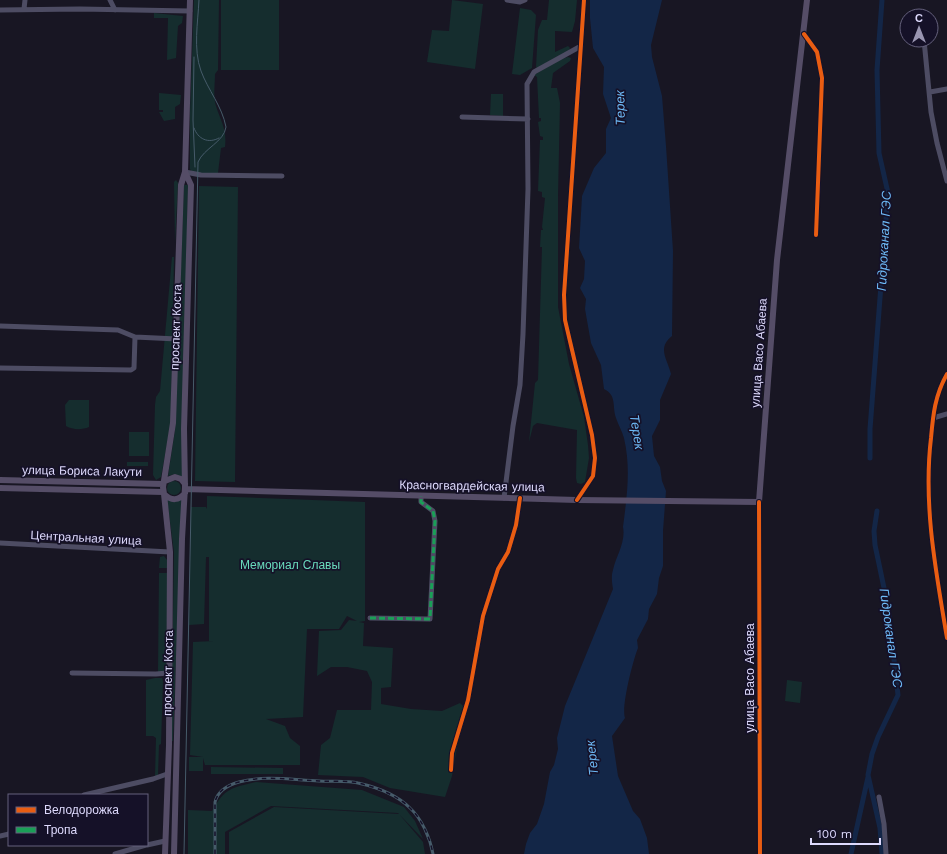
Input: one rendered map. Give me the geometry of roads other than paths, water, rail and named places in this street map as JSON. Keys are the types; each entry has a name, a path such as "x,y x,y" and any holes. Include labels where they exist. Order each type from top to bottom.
{"main road":[{"name":"проспект Коста","path":"165,854 168,762 170,552 164,482 174,423 181,185 185,172 190,0"},
{"name":"улица Васо Абаева","path":"759,502 777,260 807,0"},
{"name":"проспект Коста","path":"174,854 185,489 184,429 191,185 185,172"},
{"path":"164,482 175,476 181,479 185,489 181,497 175,499 169,498 164,493"},
{"name":"улица Бориса Лакути","path":"0,480 164,482"},
{"name":"улица Бориса Лакути","path":"0,488 164,493"},
{"name":"Красногвардейская улица","path":"185,489 577,500 759,502"},
{"path":"168,762 177,763"}],"street":[{"path":"24,9 25,0"},
{"path":"110,0 115,10"},
{"path":"507,0 520,2 525,0"},
{"path":"577,500 593,476 594,458 592,435 565,320 564,295 584,0"},
{"path":"0,10 190,11"},
{"path":"804,34 817,52 822,78 816,235"},
{"path":"504,498 520,385 523,334 528,119 527,90 531,75 581,46"},
{"path":"924,48 937,143 947,181"},
{"path":"930,92 947,89"},
{"path":"462,117 528,119"},
{"path":"185,172 201,175 282,176"},
{"path":"0,326 118,330 135,337 177,339"},
{"path":"0,368 131,370 134,368 135,337"},
{"path":"947,374 936,400 927,467 928,509 947,638"},
{"path":"933,418 947,414"},
{"path":"370,618 430,619 435,521 433,511 421,502 421,496"},
{"path":"451,770 452,753 468,700 483,616 498,569 508,552 516,525 520,498"},
{"name":"улица Васо Абаева","path":"759,502 760,854"},
{"name":"Центральная улица","path":"0,543 170,552"},
{"path":"72,673 168,673"},
{"path":"88,794 151,780 167,774"},
{"path":"879,797 884,824 886,854"},
{"path":"148,845 165,841"},
{"path":"115,854 143,846"}],"water":[{"name":"Терек","path":"590,0 662,0 651,45 652,57 662,96 673,251 672,336 667,340 664,349 664,354 671,374 660,400 660,420 652,436 654,456 660,467 662,481 666,491 663,531 663,566 659,578 657,594 649,609 648,619 637,640 638,648 633,662 626,694 624,712 625,718 612,736 618,776 633,811 640,819 647,838 649,854 524,854 530,833 537,824 544,804 550,772 554,765 558,749 557,738 565,706 613,589 612,575 624,533 623,527 628,471 626,449 624,438 616,418 611,394 604,389 601,365 591,343 585,309 586,299 580,288 584,279 585,261 579,248 582,196 594,168 606,153 606,129 611,118 603,94 604,67 593,48"}],"waterway":[{"name":"Гидроканал ГЭС","path":"870,458 870,429 888,193 879,153 877,70 882,0"},
{"name":"Гидроканал ГЭС","path":"877,511 874,531 875,545 888,607 898,695 878,737 872,754 868,775 880,828 882,854"},
{"path":"851,854 868,777"}],"tram line":[{"path":"184,854 198,162 201,157 222,137 226,127 218,105 201,71 197,54 199,0"},
{"path":"194,57 193,120 195,167"},
{"path":"194,128 201,138 211,141 219,138"}],"railway":[{"path":"215,854 215,802 218,794 227,786 235,783 268,778 353,782 386,792 405,803 414,812 428,835 433,854"}],"park label":[{"name":"Мемориал Славы","path":"290,565"}]}
